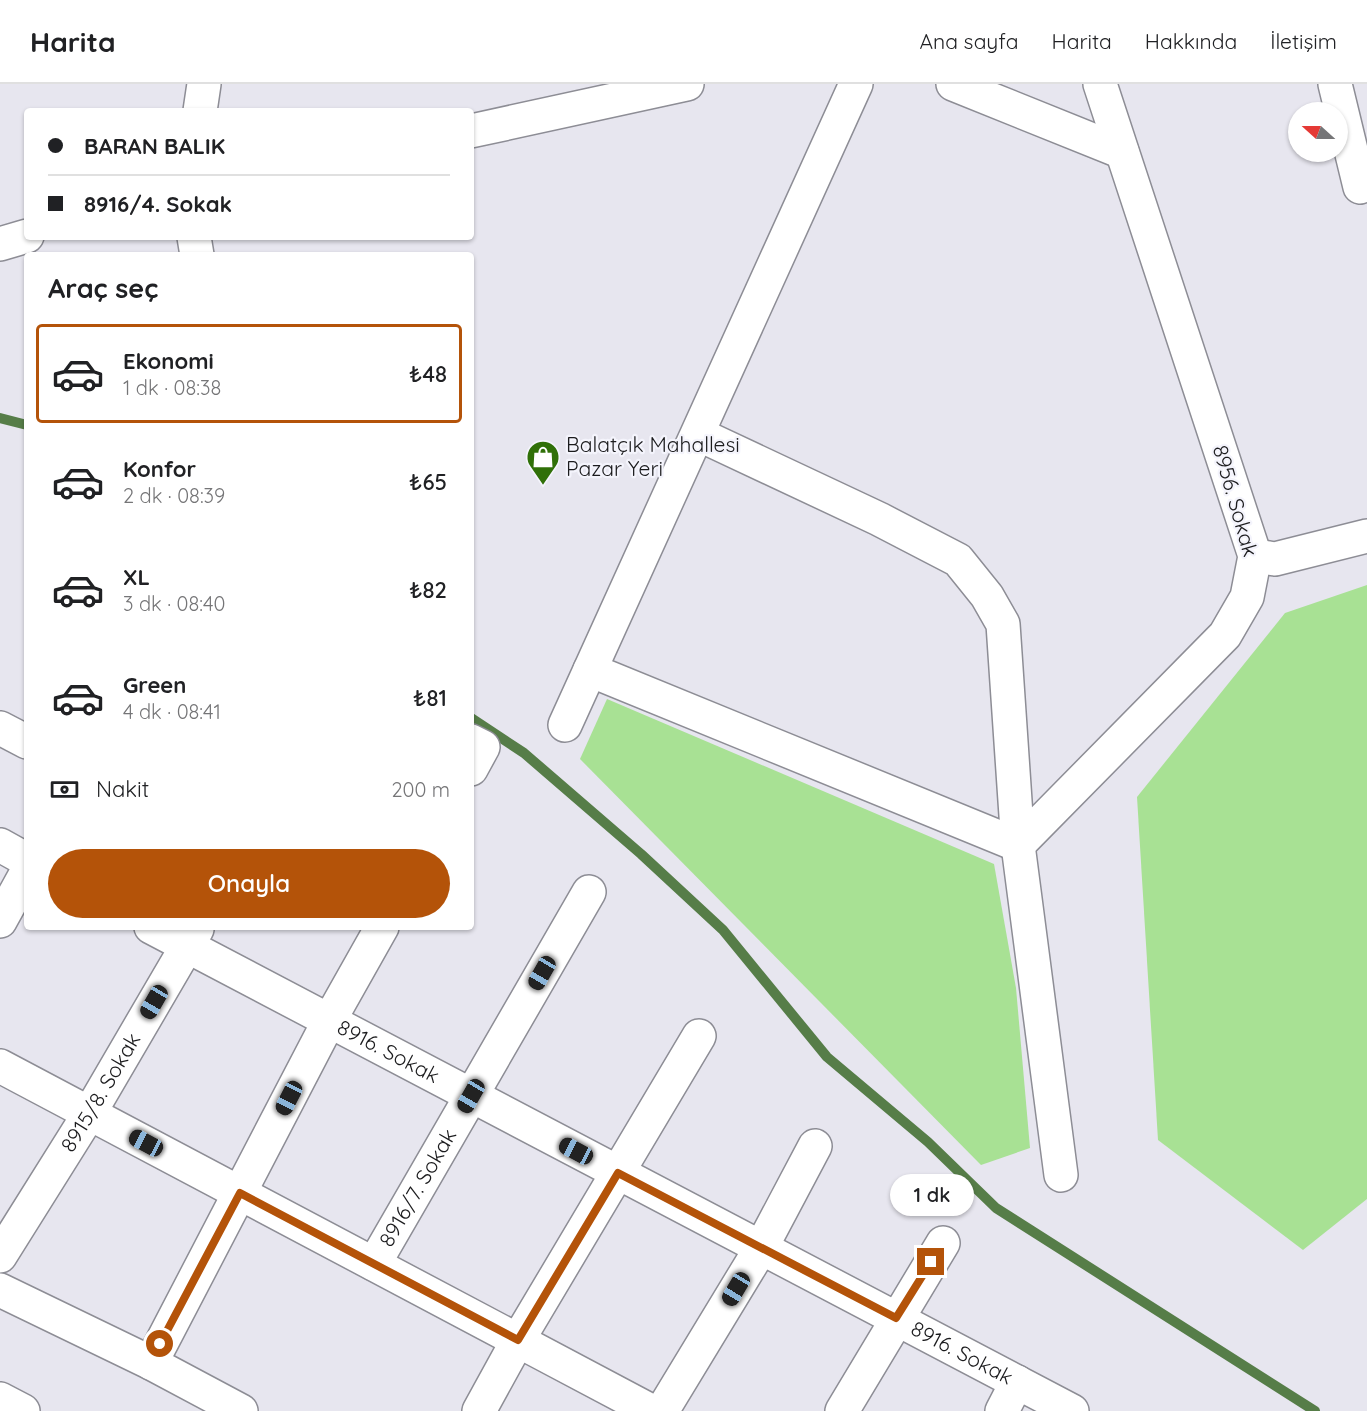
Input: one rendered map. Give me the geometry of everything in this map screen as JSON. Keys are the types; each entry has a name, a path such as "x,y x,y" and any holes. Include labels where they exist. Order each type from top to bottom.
{"street":[{"path":"200,108 204,84"},
{"path":"474,130 687,84"},
{"path":"565,725 856,84"},
{"path":"953,84 1122,152"},
{"name":"8956. Sokak","path":"1018,845 1225,635 1247,597 1255,556 1100,84"},
{"path":"1335,84 1360,187"},
{"path":"0,243 24,237"},
{"path":"698,434 879,519 958,560 987,596 1003,624 1018,845 1061,1175"},
{"path":"1255,556 1275,559 1367,536"},
{"path":"590,670 1018,845"},
{"path":"0,728 24,740"},
{"path":"0,845 24,858"},
{"path":"0,921 24,877"},
{"name":"8916/7. Sokak","path":"374,1264 590,891"},
{"name":"8916. Sokak","path":"163,930 192,937 329,1021 1072,1411"},
{"path":"150,1363 329,1021 380,930"},
{"name":"8915/8. Sokak","path":"0,1256 89,1114 192,937"},
{"path":"479,1411 518,1340 699,1036"},
{"path":"0,1066 651,1411"},
{"path":"662,1411 762,1248 815,1146"},
{"path":"842,1411 943,1243"},
{"path":"0,1290 150,1363 241,1411"},
{"path":"1002,1411 1017,1382"},
{"path":"0,1399 24,1411"}],"green space":[{"path":"1367,585 1367,1199 1303,1250 1158,1140 1137,797 1285,613"},
{"path":"607,699 994,864 1016,988 1030,1148 981,1165 580,759"}],"waterway":[{"path":"0,418 24,424"},
{"path":"474,720 524,753 641,854 723,930 827,1057 928,1142 996,1208 1315,1411"}],"place":[{"name":"Balatçık Mahallesi Pazar Yeri","path":"543,486"}],"route":[{"path":"160,1344 240,1193 518,1340 618,1173 896,1318 931,1262"}]}
